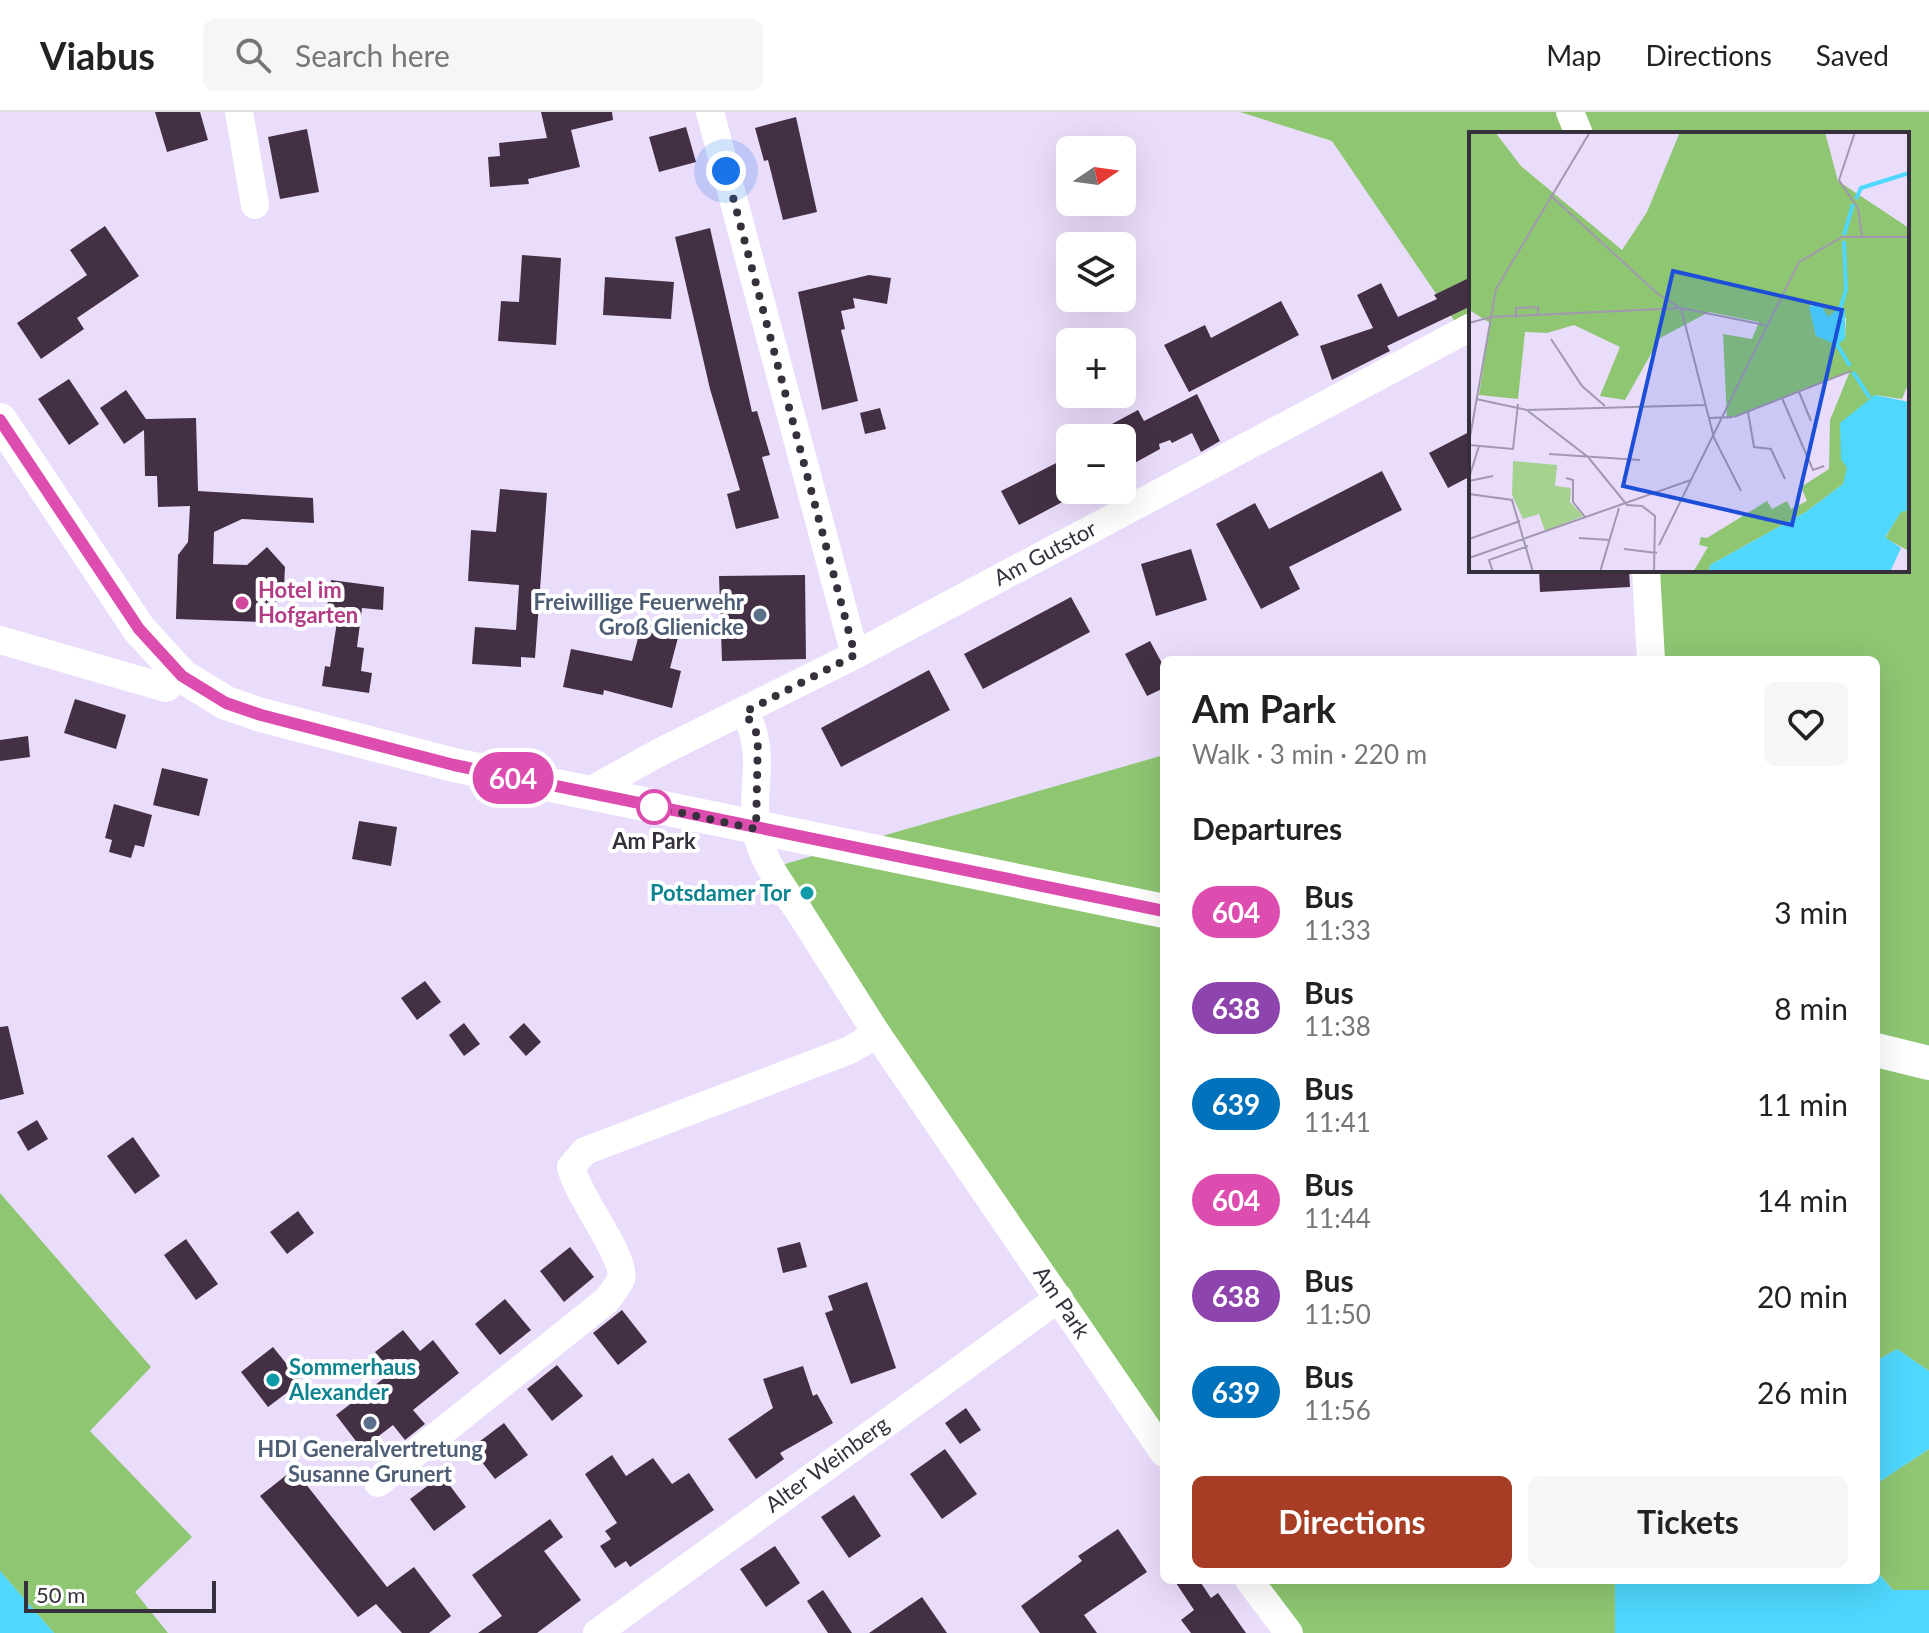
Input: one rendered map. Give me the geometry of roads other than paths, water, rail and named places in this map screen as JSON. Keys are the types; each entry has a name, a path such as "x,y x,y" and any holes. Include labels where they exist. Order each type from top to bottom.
{"main road":[{"path":"0,420 116,599 182,676 226,703 454,765 1160,910"},
{"path":"1880,1051 1929,1063"}],"street":[{"path":"239,112 255,205"},
{"path":"710,112 855,655"},
{"path":"1570,112 1578,132"},
{"name":"Am Gutstor","path":"586,793 660,752 855,655 1469,328"},
{"path":"1646,572 1651,656"},
{"path":"0,640 166,688 182,676"},
{"path":"745,712 758,736 756,829"},
{"name":"Am Park","path":"756,829 771,868 877,1034 1160,1447"},
{"path":"378,1483 607,1300 622,1278 620,1259 575,1187 571,1167 585,1151 850,1050 877,1034"},
{"name":"Alter Weinberg","path":"597,1633 1059,1298"},
{"path":"1252,1584 1289,1633"}],"water":[{"path":"1897,1349 1929,1371 1929,1449 1880,1481 1880,1359"},
{"path":"0,1571 54,1633 0,1633"},
{"path":"1880,1575 1893,1590 1929,1590 1929,1633 1615,1633 1615,1584 1880,1584"}],"place":[{"name":"Hotel im Hofgarten","path":"242,603"},
{"name":"Freiwillige Feuerwehr Groß Glienicke","path":"760,615"},
{"name":"Am Park","path":"654,807"},
{"name":"Potsdamer Tor","path":"807,893"},
{"name":"Sommerhaus Alexander","path":"273,1380"},
{"name":"HDI Generalvertretung Susanne Grunert","path":"370,1423"}]}
